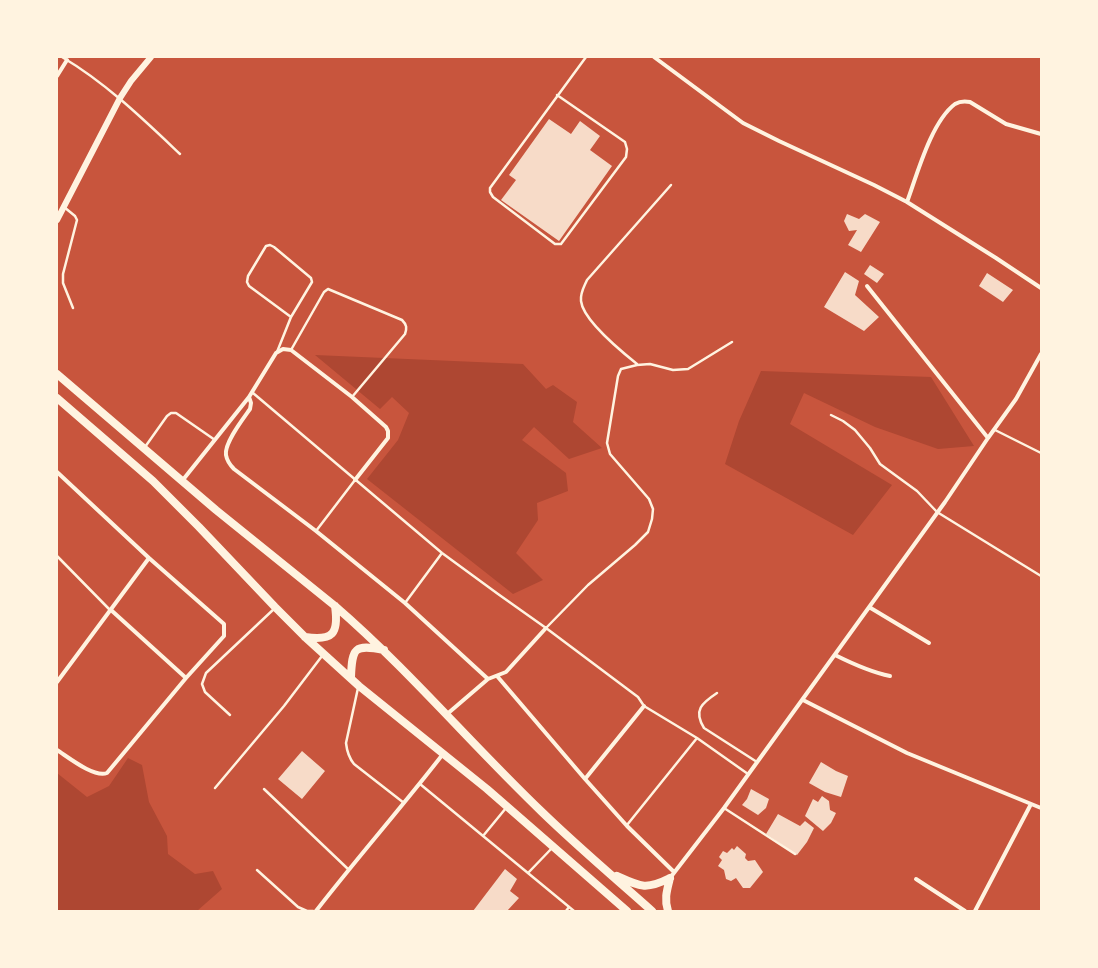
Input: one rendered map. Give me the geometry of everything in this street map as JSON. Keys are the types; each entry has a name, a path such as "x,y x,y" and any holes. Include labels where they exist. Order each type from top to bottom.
{"highway":[{"path":"57,374 182,482 336,606 384,650 542,812 652,911"},
{"path":"60,401 133,463 172,500 305,637 351,677 359,686 508,806 627,911"},
{"path":"305,637 324,638 333,633 337,622 336,606"},
{"path":"351,677 352,659 356,651 363,647 384,650"},
{"path":"609,873 640,886 657,884 672,875"},
{"path":"668,911 666,904 666,893 672,875"},
{"path":"615,900 619,911"}],"street":[{"path":"57,219 120,98 131,80 150,57"},
{"path":"654,57 743,123 907,202 1041,288"},
{"path":"57,76 68,59"},
{"path":"907,202 928,144 947,112 956,103 963,101 970,102 1006,124 1041,134"},
{"path":"867,286 988,438"},
{"path":"182,482 251,395 276,353 283,349 290,350 352,397 386,427 388,431 388,438 355,480"},
{"path":"497,676 626,826 672,875 758,762 937,512 1016,399 1041,354"},
{"path":"251,395 250,408 228,444 226,454 228,462 234,469 316,531 405,603 488,679"},
{"path":"57,472 149,558 224,624 224,636 186,678 107,773 102,775 94,773 57,750"},
{"path":"57,682 149,558"},
{"path":"869,607 929,643"},
{"path":"110,610 186,678"},
{"path":"446,715 488,679 506,672 546,628"},
{"path":"835,655 870,671 890,676"},
{"path":"803,700 907,753 1041,808"},
{"path":"585,779 644,706"},
{"path":"316,911 348,869 404,804 444,754"},
{"path":"975,911 1031,804"},
{"path":"916,879 965,911"}],"lane":[{"path":"62,57 68,59 120,98 180,154"},
{"path":"557,95 625,142 627,149 626,157 562,244 558,245 492,197 490,188 557,95 586,57"},
{"path":"637,365 606,338 585,312 581,302 581,292 587,280 671,185"},
{"path":"64,207 75,216 77,220 63,274 63,283 73,308"},
{"path":"276,353 291,317 312,282 311,278 274,247 270,245 266,246 248,276 247,282 249,286 291,317"},
{"path":"290,350 324,292 328,289 402,320 407,329 405,334 352,397"},
{"path":"546,628 588,585 648,532 652,519 652,509 649,499 610,454 608,443 618,376 621,370 637,365 650,364 673,370 688,369 732,342"},
{"path":"251,395 442,553 638,697 644,706 697,738 748,774"},
{"path":"143,449 167,416 171,413 176,413 215,440"},
{"path":"831,415 843,421 855,430 870,448 880,464 917,491 937,512 1041,576"},
{"path":"994,430 1041,453"},
{"path":"316,531 355,480"},
{"path":"405,603 442,553"},
{"path":"57,556 110,610"},
{"path":"230,715 205,692 202,684 206,673 275,607"},
{"path":"215,788 284,706 324,654"},
{"path":"359,686 346,743 347,752 354,764 404,804"},
{"path":"717,693 706,700 702,706 699,713 702,725 704,728 758,762"},
{"path":"626,826 697,738"},
{"path":"420,784 574,911"},
{"path":"264,789 348,869"},
{"path":"483,836 508,806"},
{"path":"724,808 795,854"},
{"path":"528,873 554,846"},
{"path":"257,870 298,907 307,911 313,911"},
{"path":"566,911 569,907"}],"shaded area":[{"path":"315,355 523,364 546,389 553,385 577,402 573,422 602,448 569,459 534,427 522,440 566,473 568,491 537,503 538,520 516,553 543,580 513,594 367,479 398,440 409,413 392,397 380,409"},
{"path":"761,371 931,377 974,446 938,449 875,427 804,393 790,424 892,485 853,535 725,464 739,421"},
{"path":"128,758 142,765 149,802 167,836 168,854 195,874 213,871 222,889 197,911 57,911 57,773 87,797 109,786"}],"building":[{"path":"549,119 571,134 580,121 600,136 590,150 612,166 559,241 501,200 516,180 509,175"},
{"path":"847,214 859,219 865,214 880,222 861,252 848,245 857,230 849,231 844,221"},
{"path":"870,265 884,274 877,283 864,274"},
{"path":"845,272 859,281 855,295 879,317 864,331 824,307"},
{"path":"987,273 1013,290 1003,302 979,286"},
{"path":"302,751 325,771 302,799 278,779"},
{"path":"821,762 848,776 841,797 825,792 809,783"},
{"path":"751,789 769,799 766,808 758,815 742,805 747,799"},
{"path":"822,796 829,801 830,810 836,813 831,823 823,831 805,816 813,799 818,802"},
{"path":"778,814 800,826 805,821 814,828 807,842 797,855 766,834"},
{"path":"737,846 746,854 745,858 748,861 755,860 763,872 750,888 743,888 736,878 731,881 726,879 724,870 718,866 722,860 719,857 723,851 727,853 732,848 734,850"},
{"path":"505,869 517,879 510,891 519,898 507,911 473,911"}]}
